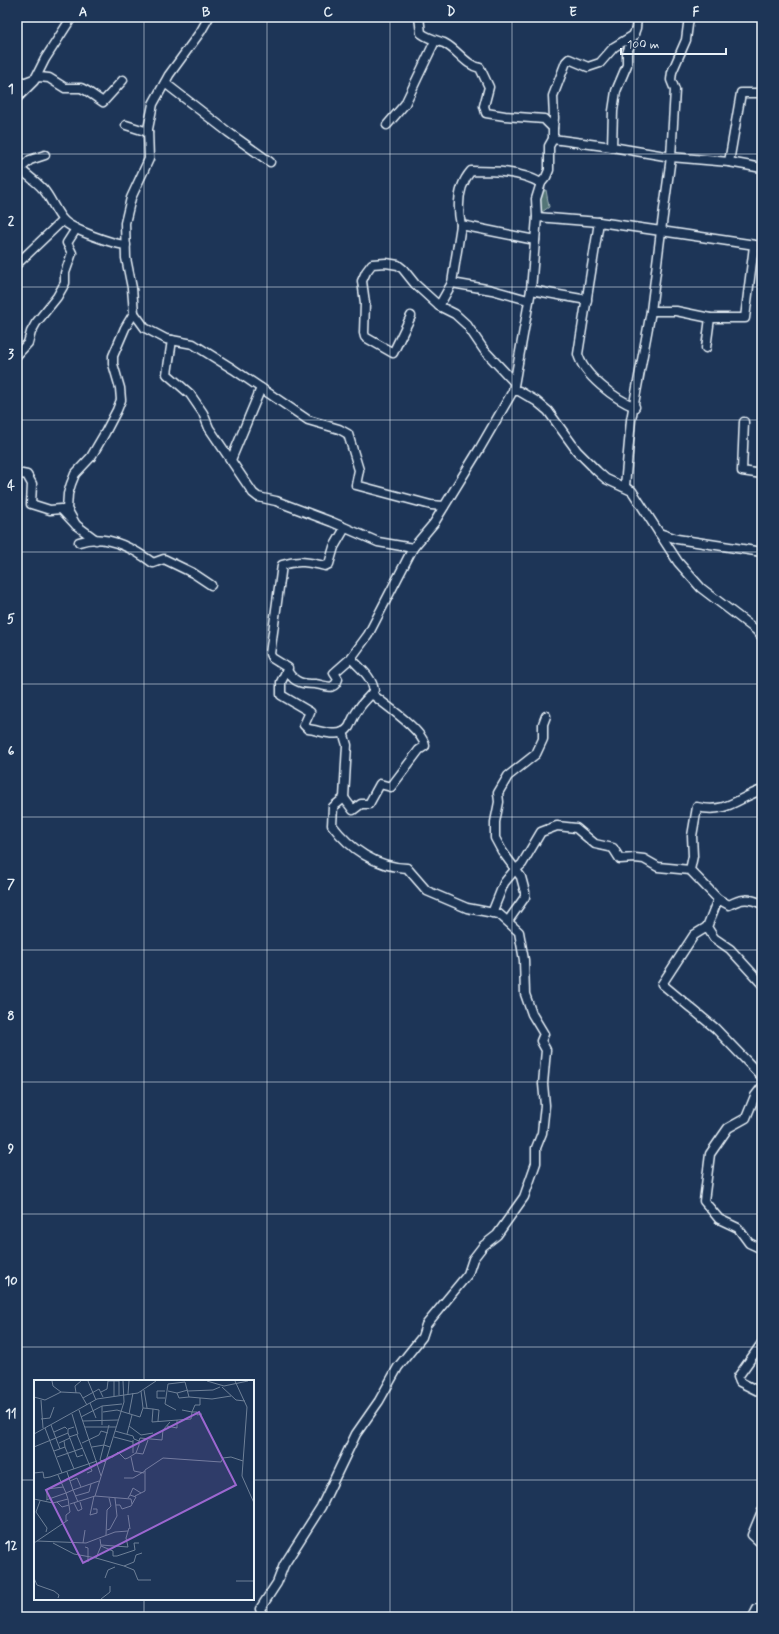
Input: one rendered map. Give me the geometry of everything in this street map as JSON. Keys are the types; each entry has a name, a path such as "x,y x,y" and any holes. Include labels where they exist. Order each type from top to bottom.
{"street":[{"path":"34,81 45,59 72,17"},
{"path":"209,17 152,104 148,132 149,160 141,174 125,223 126,258 132,288 134,313 145,328 166,339 193,344 262,388 308,420 339,429 348,434 359,470 356,485 444,506"},
{"path":"420,17 422,33 432,40 444,44 472,66 480,68 489,87 484,106 486,113 505,116 544,118 553,128"},
{"path":"612,146 613,111 616,91 627,66 627,53 634,35 637,17"},
{"path":"625,486 631,420 651,311 671,157 675,90 672,76 686,40 690,17"},
{"path":"345,528 334,547 329,564 325,566 311,562 295,561 282,565 270,654 272,658 288,668 288,672 300,684 333,687 337,684 338,679 334,673 351,658 368,635 384,608 413,548 434,523 513,391 531,290 537,217 536,199 541,183 549,170 549,146 553,139 553,96 566,62 569,59 588,67 600,63 614,47 634,35"},
{"path":"386,125 406,104 428,57 432,40"},
{"path":"17,98 39,77 48,78 65,88 81,88 103,102 123,80"},
{"path":"17,78 23,83 34,81"},
{"path":"165,83 228,132 270,162"},
{"path":"729,162 741,93 762,94"},
{"path":"126,125 148,132"},
{"path":"553,139 612,146 671,157 729,162 762,168"},
{"path":"45,155 30,160 18,168 42,188 50,198 63,220 76,230 116,244 126,245"},
{"path":"439,306 452,283 461,225 458,204 462,186 471,172 501,171 532,179 541,183"},
{"path":"537,217 599,222 694,234 758,246 745,318 710,318 676,312 651,311"},
{"path":"17,264 63,220"},
{"path":"599,222 578,354 580,361 587,371 612,394 634,407"},
{"path":"461,225 535,240"},
{"path":"17,355 28,342 31,332 36,324 57,297 65,283 65,273 72,253 67,243 76,230"},
{"path":"411,316 393,353 366,337 364,333 365,303 362,281 372,264 386,263 398,265 439,306 455,314 467,325 484,350 514,382"},
{"path":"452,283 492,290 528,300"},
{"path":"531,290 587,300"},
{"path":"76,525 67,509 68,494 75,474 91,456 121,400 120,388 113,364 113,356 125,328 134,313"},
{"path":"706,348 710,318"},
{"path":"172,340 167,374 190,394 203,413 209,428 253,493 258,497 276,501 378,542 413,548"},
{"path":"231,460 262,388"},
{"path":"513,391 519,391 544,408 577,451 597,472 606,479 625,486 632,491 678,562 701,588 756,630 762,637"},
{"path":"744,422 742,471 762,474"},
{"path":"17,473 27,474 32,484 31,504 50,510 61,509 76,525 96,540"},
{"path":"659,533 677,539 762,552"},
{"path":"79,542 107,540 138,552 154,563 164,559 192,573 211,585"},
{"path":"756,630 762,623"},
{"path":"288,672 281,682 281,695 310,712 304,725 308,729 318,730 329,734 343,732 348,728 361,705 374,690 366,673 351,658"},
{"path":"343,732 347,745 344,798 353,810 361,804 369,804 380,784 392,787 419,750 425,746 424,740 404,719 384,706 372,694"},
{"path":"508,921 525,897 524,886 516,870 502,852 495,838 498,793 508,776 536,754 543,739 543,724 546,716"},
{"path":"690,870 693,856 692,836 698,807 706,809 727,807 747,795 762,790"},
{"path":"264,1617 260,1609 277,1583 284,1566 321,1507 356,1434 379,1401 398,1367 422,1338 426,1325 468,1274 473,1259 483,1246 497,1235 524,1197 536,1163 536,1148 542,1133 544,1112 543,1084 546,1050 541,1041 544,1034 532,1014 525,994 524,960 519,932 499,914 467,908 427,891 407,868 392,868 377,862 348,843 332,825 333,806 344,798"},
{"path":"492,913 504,883 516,870 542,832 557,826 576,828 595,844 613,848 620,859 644,859 658,867 690,870 718,899 729,905 741,899 752,899 762,904"},
{"path":"718,899 707,927 694,935 662,984 715,1028 762,1077"},
{"path":"707,927 714,938 730,949 762,984"},
{"path":"762,1087 755,1096 746,1118 728,1128 710,1154 704,1201 719,1219 738,1228 749,1244 762,1249"},
{"path":"762,1343 738,1378 740,1382 762,1393"},
{"path":"762,1511 752,1535 762,1544"},
{"path":"753,1617 757,1608 762,1611"}],"green space":[{"path":"546,190 549,207 542,212 537,207 538,195"}]}
